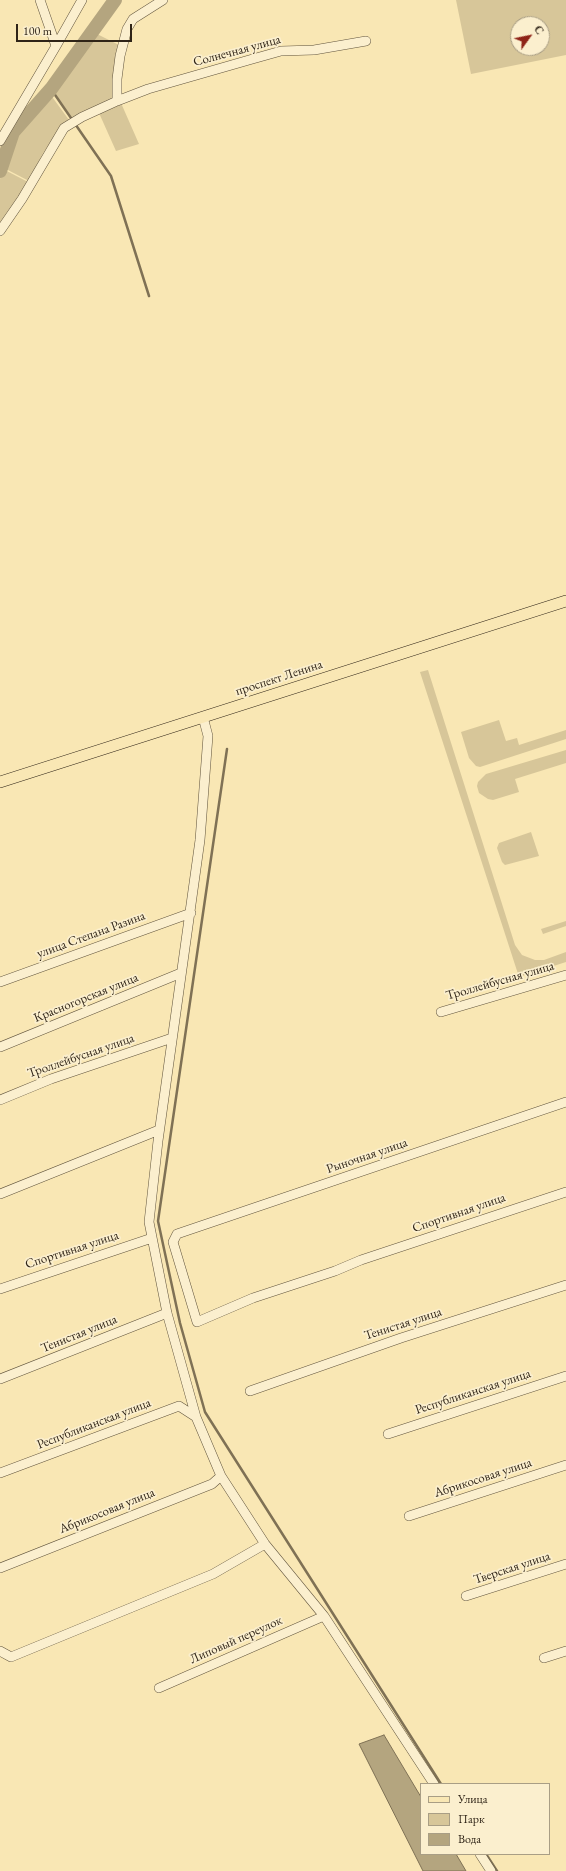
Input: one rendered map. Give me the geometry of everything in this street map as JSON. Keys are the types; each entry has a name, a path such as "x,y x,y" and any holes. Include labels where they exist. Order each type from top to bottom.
{"main road":[{"name":"проспект Ленина","path":"0,782 566,601"}],"street":[{"path":"40,0 56,46"},
{"path":"0,141 82,0"},
{"path":"117,101 117,79 120,56 128,29 133,19 163,0"},
{"name":"Солнечная улица","path":"0,231 22,199 64,128 82,118 117,101 148,89 281,52 314,50 366,41"},
{"path":"203,717 208,736 200,840 191,913 172,1038 149,1222 167,1313 196,1417 221,1476 265,1544 324,1616 433,1783"},
{"name":"улица Степана Разина","path":"0,982 191,913"},
{"name":"Красногорская улица","path":"0,1047 182,973"},
{"name":"Троллейбусная улица","path":"441,1012 566,975"},
{"name":"Троллейбусная улица","path":"0,1100 51,1079 172,1038"},
{"name":"Рыночная улица","path":"177,1234 566,1102"},
{"path":"0,1194 160,1130"},
{"name":"Спортивная улица","path":"177,1234 172,1242 197,1322 253,1298 335,1271 361,1260 566,1192"},
{"name":"Спортивная улица","path":"0,1288 152,1238"},
{"name":"Тенистая улица","path":"250,1391 394,1341 566,1285"},
{"name":"Тенистая улица","path":"0,1379 167,1313"},
{"name":"Республиканская улица","path":"388,1434 566,1376"},
{"name":"Республиканская улица","path":"0,1473 179,1406 196,1417"},
{"name":"Абрикосовая улица","path":"409,1516 566,1465"},
{"name":"Абрикосовая улица","path":"0,1568 212,1484 221,1476"},
{"path":"0,1651 12,1657 213,1574 265,1544"},
{"name":"Тверская улица","path":"466,1596 566,1564"},
{"name":"Липовый переулок","path":"159,1688 324,1616"},
{"path":"544,1658 566,1651"},
{"path":"481,1855 491,1871"}],"green space":[{"path":"456,0 566,0 566,55 471,74"},
{"path":"93,32 119,45 114,99 73,119 52,89"},
{"path":"50,94 69,120 62,126 43,153 29,181 4,168 16,132"},
{"path":"121,103 139,144 116,151 99,113"},
{"path":"3,169 28,182 0,226 0,179"},
{"path":"428,670 515,945 522,955 535,960 544,960 566,952 566,962 519,977 420,672"},
{"path":"499,720 506,741 517,738 519,745 566,730 566,739 480,767 476,766 469,758 461,732"},
{"path":"566,750 566,763 515,779 519,792 493,800 488,799 479,793 477,786 478,782 486,774"},
{"path":"531,832 539,856 505,865 502,862 497,848 499,843"},
{"path":"566,921 566,926 543,934 541,929"}],"water":[{"path":"384,1735 420,1795 420,1855 457,1855 466,1871 423,1871 359,1744"}],"waterway":[{"path":"0,171 13,132 51,89 115,0"},
{"path":"51,89 111,176 149,296"},
{"path":"227,749 158,1221 180,1323 205,1412 440,1783"},
{"path":"487,1855 497,1871"}]}
